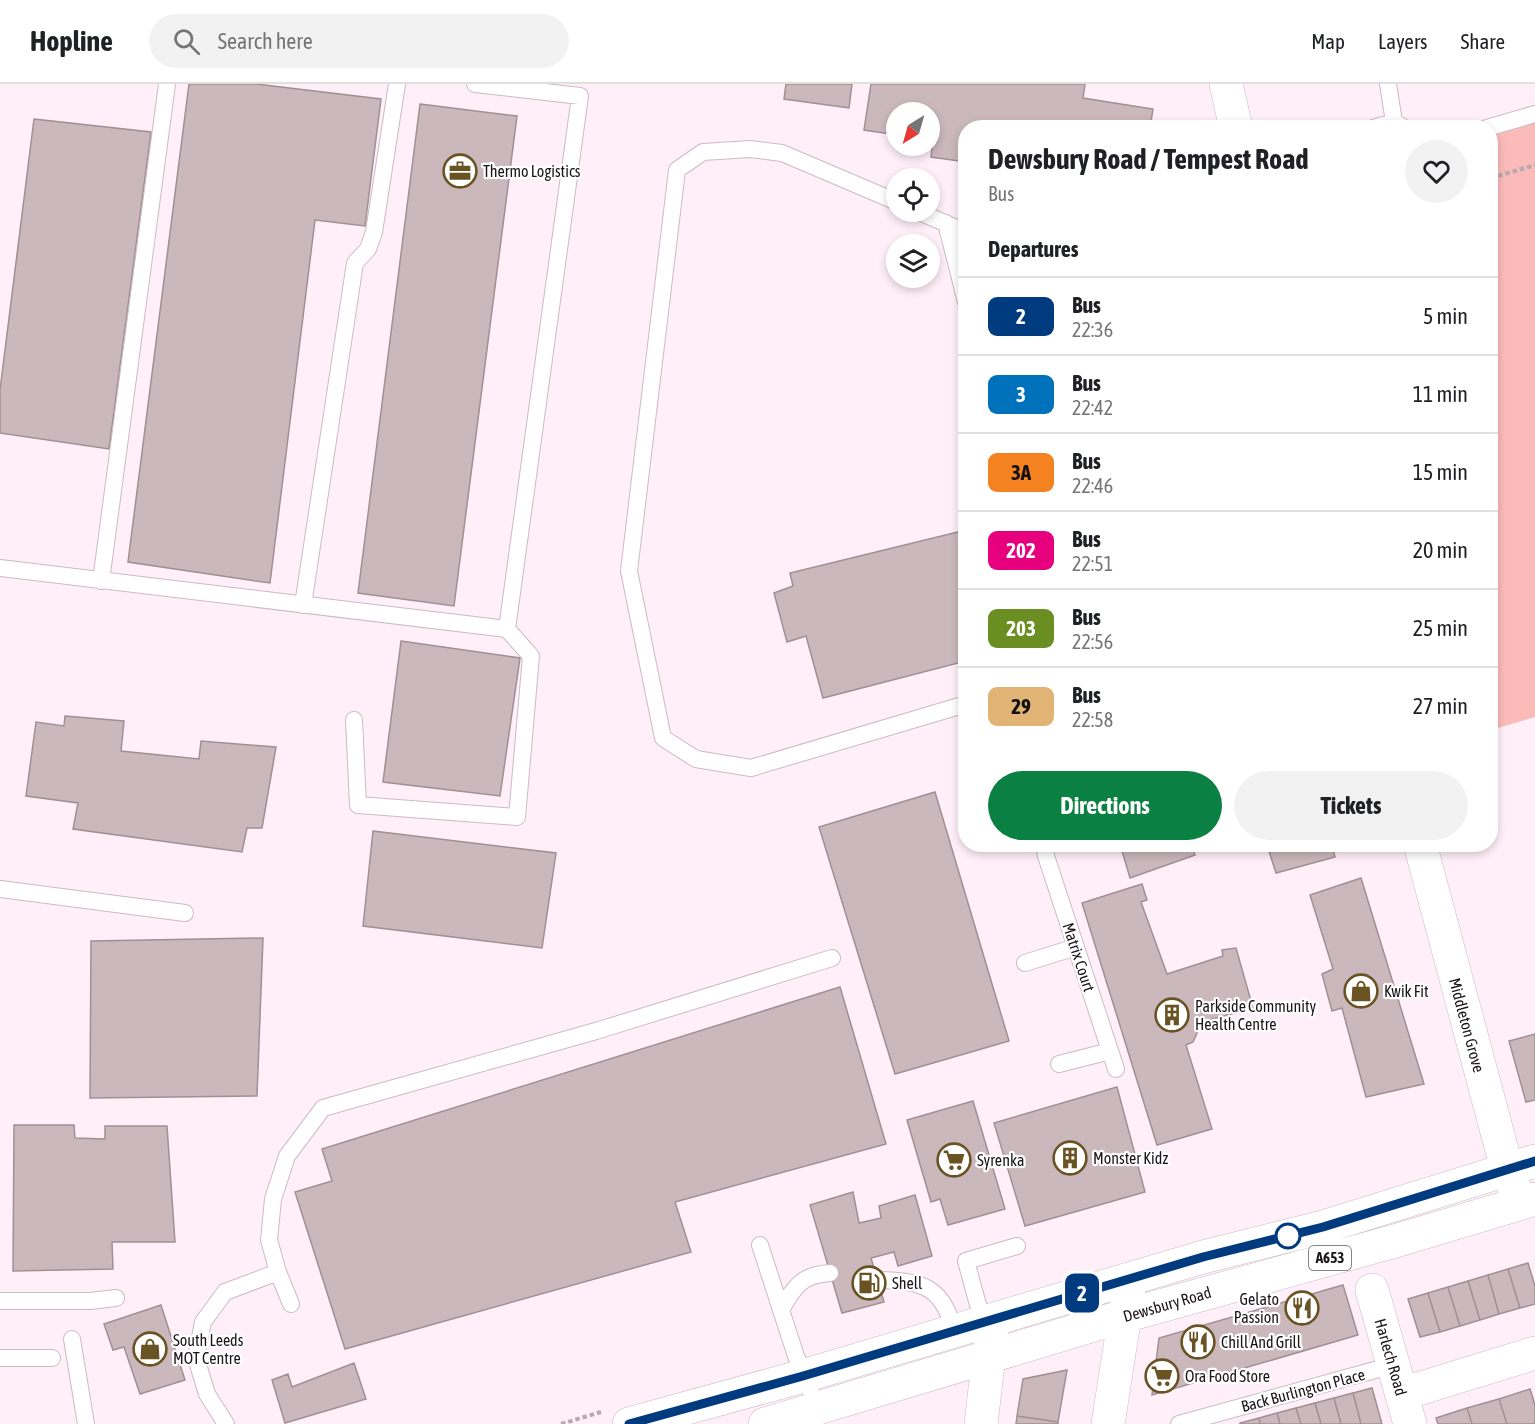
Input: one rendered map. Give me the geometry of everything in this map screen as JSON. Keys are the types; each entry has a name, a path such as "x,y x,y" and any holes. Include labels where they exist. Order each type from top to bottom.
{"main road":[{"path":"1226,84 1234,120"},
{"name":"Middleton Grove","path":"1423,852 1521,1165 1530,1206"},
{"name":"A653","path":"629,1424 698,1415 803,1376 1130,1278 1353,1217 1521,1165"},
{"name":"Dewsbury Road","path":"765,1424 1124,1316 1363,1249 1530,1206"},
{"name":"A653","path":"1353,1217 1363,1249"},
{"path":"1108,1424 1130,1278"},
{"name":"Harlech Road","path":"1372,1290 1402,1394"},
{"path":"977,1325 987,1357 981,1424"},
{"path":"1402,1394 1535,1353"}],"lane":[{"path":"101,581 167,84"},
{"path":"303,605 355,263 368,249 374,232 397,84"},
{"path":"475,84 580,96 507,629"},
{"path":"1388,84 1398,120"},
{"path":"1498,125 1535,114"},
{"path":"886,197 782,153 750,149 703,152 677,170 628,571 663,738 696,759 751,768 958,706"},
{"path":"940,221 958,228"},
{"path":"946,223 958,270"},
{"path":"0,568 507,629 531,656 517,817 358,806 354,720"},
{"name":"Matrix Court","path":"1045,852 1116,1069"},
{"path":"0,889 185,913"},
{"path":"1025,963 1076,947"},
{"path":"291,1304 278,1272 269,1240 273,1199 287,1156 323,1108 596,1031 832,958"},
{"path":"1059,1064 1110,1051"},
{"path":"760,1245 803,1376 818,1409"},
{"path":"977,1325 966,1261 1017,1246"},
{"path":"226,1424 207,1394 196,1358 203,1322 225,1292 278,1272"},
{"path":"781,1310 801,1282 813,1274 830,1273"},
{"path":"878,1281 915,1282 929,1288 940,1300 977,1325"},
{"path":"0,1301 90,1301 116,1298"},
{"path":"945,1370 957,1345 977,1325"},
{"path":"72,1339 86,1424"},
{"path":"0,1358 52,1358"},
{"name":"Back Burlington Place","path":"1179,1424 1402,1394"}],"path":[{"path":"1498,176 1535,165"}],"shaded area":[{"path":"1535,114 1535,717 1498,728 1498,126"}],"building":[{"path":"189,84 256,84 381,99 365,226 315,220 270,583 128,562"},
{"path":"786,84 852,84 849,108 784,99"},
{"path":"871,84 1085,84 1083,98 1153,109 1151,120 958,120 958,161 931,157 940,156 940,102 886,102 886,133 864,130"},
{"path":"420,104 517,116 454,606 358,593"},
{"path":"34,119 151,132 109,449 0,433 0,390"},
{"path":"958,532 958,663 823,698 806,636 787,642 774,593 793,586 790,573"},
{"path":"401,641 520,658 500,796 383,782"},
{"path":"65,716 124,721 121,751 199,759 201,741 276,747 262,828 247,828 242,852 73,829 78,803 26,796 36,722 64,726"},
{"path":"935,792 1009,1041 895,1074 819,827"},
{"path":"373,831 556,853 542,948 363,926"},
{"path":"1122,852 1194,852 1195,855 1130,878"},
{"path":"1269,852 1333,852 1335,857 1276,873"},
{"name":"Kwik Fit","path":"1361,878 1424,1084 1366,1097 1342,1008 1332,1011 1322,974 1333,969 1310,895"},
{"name":"Parkside Community Health Centre","path":"1142,884 1147,900 1141,902 1167,974 1223,956 1222,950 1236,948 1253,1008 1202,1022 1193,1042 1186,1045 1212,1129 1157,1145 1082,903"},
{"path":"263,938 257,1096 90,1098 91,941"},
{"path":"840,987 886,1144 675,1202 691,1252 345,1349 295,1192 332,1181 322,1149"},
{"path":"1535,1034 1535,1100 1526,1102 1509,1041"},
{"name":"Monster Kidz","path":"1117,1087 1145,1192 1025,1226 994,1123"},
{"name":"Syrenka","path":"973,1101 1005,1209 948,1225 940,1199 931,1202 907,1120"},
{"path":"14,1125 74,1125 75,1138 105,1139 105,1126 167,1126 175,1242 112,1242 113,1269 13,1271"},
{"path":"853,1192 859,1223 881,1218 879,1206 915,1195 932,1256 898,1266 894,1252 871,1258 884,1302 842,1313 810,1205"},
{"path":"1528,1263 1535,1286 1535,1304 1520,1308 1508,1269"},
{"path":"1508,1269 1520,1308 1499,1314 1488,1275"},
{"path":"1488,1275 1499,1314 1480,1320 1468,1281"},
{"path":"1468,1281 1480,1320 1460,1326 1448,1287"},
{"path":"1343,1285 1358,1335 1152,1395 1159,1338"},
{"path":"1448,1287 1460,1326 1440,1332 1428,1293"},
{"path":"1428,1293 1440,1332 1420,1337 1408,1299"},
{"name":"South Leeds MOT Centre","path":"161,1305 185,1380 140,1394 124,1347 113,1350 104,1324"},
{"path":"354,1363 366,1399 285,1423 272,1380 288,1374 292,1387"},
{"path":"1067,1370 1058,1422 1017,1416 1023,1379"},
{"path":"1372,1388 1382,1424 1361,1424 1353,1393"},
{"path":"1530,1389 1535,1405 1535,1424 1507,1424 1499,1399"},
{"path":"1353,1393 1361,1424 1341,1424 1334,1398"},
{"path":"1334,1398 1341,1424 1321,1424 1315,1403"},
{"path":"1499,1399 1507,1424 1472,1424 1467,1408"},
{"path":"1315,1403 1321,1424 1301,1424 1296,1408"},
{"path":"1296,1408 1301,1424 1280,1424 1277,1413"},
{"path":"1467,1408 1472,1424 1438,1424 1436,1418"},
{"path":"1277,1413 1280,1424 1260,1424 1259,1418"},
{"path":"1017,1416 1058,1422 1058,1424 1016,1424"},
{"path":"1259,1418 1260,1424 1240,1424 1240,1423"}],"bus line":[{"name":"2","path":"629,1424 803,1376 1203,1257 1323,1227 1535,1161"}],"place":[{"name":"Thermo Logistics","path":"460,171"},
{"name":"Kwik Fit","path":"1361,991"},
{"name":"Parkside Community Health Centre","path":"1172,1015"},
{"name":"Monster Kidz","path":"1070,1158"},
{"name":"Syrenka","path":"954,1160"},
{"name":"Shell","path":"869,1283"},
{"name":"Gelato Passion","path":"1302,1308"},
{"name":"Chill And Grill","path":"1198,1342"},
{"name":"South Leeds MOT Centre","path":"150,1349"},
{"name":"Ora Food Store","path":"1162,1376"}]}
